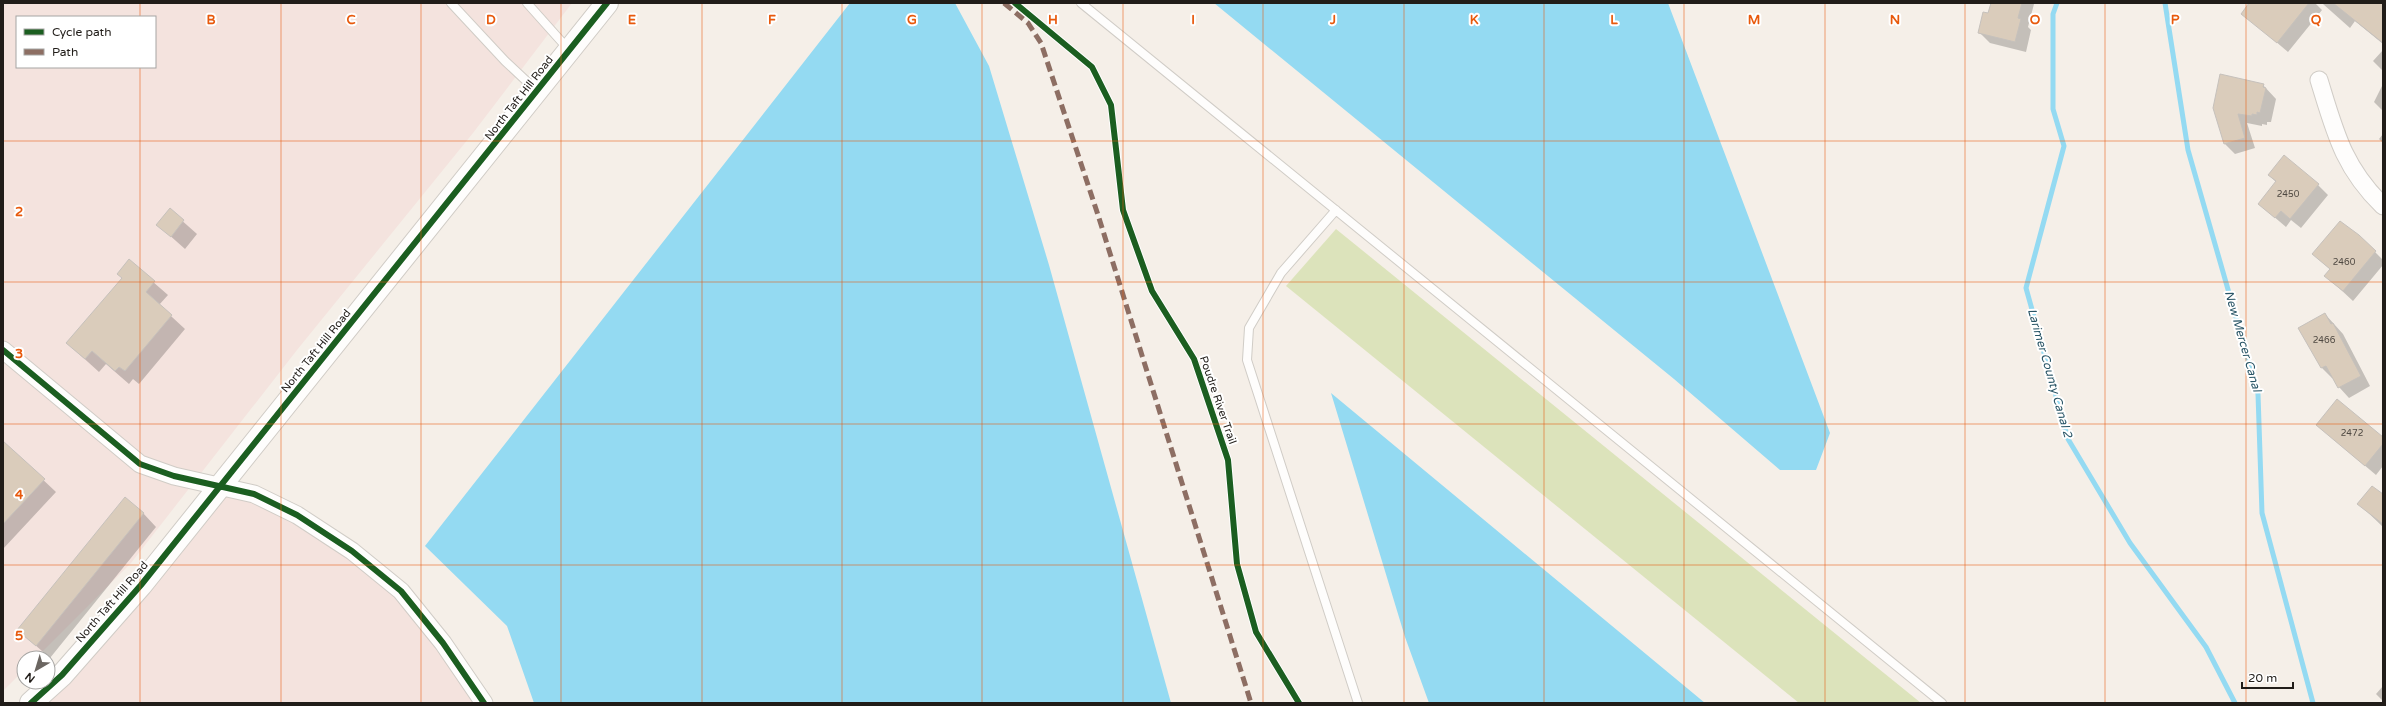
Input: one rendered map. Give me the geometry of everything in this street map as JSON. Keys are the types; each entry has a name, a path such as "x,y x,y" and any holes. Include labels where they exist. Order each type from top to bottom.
{"main road":[{"name":"North Taft Hill Road","path":"32,703 62,675 141,585 607,3"}],"street":[{"path":"2319,80 2339,144 2351,168 2365,188 2383,206"},
{"path":"3,350 140,464 174,476 254,494 297,515 352,551 401,591 443,643 484,703"}],"lane":[{"path":"450,3 505,61 536,90"},
{"path":"526,3 570,50"},
{"path":"1081,3 1942,703"},
{"path":"1336,210 1281,274 1249,328 1247,360 1358,703"}],"shaded area":[{"path":"3,3 572,3 473,133 297,350 131,563 44,650 16,650 16,678 3,691"},
{"path":"220,487 254,494 401,591 484,703 32,703 43,690 56,690 56,675"}],"green space":[{"path":"1336,229 1921,703 1799,703 1286,286"}],"water":[{"path":"850,3 955,3 989,66 1049,265 1171,703 534,703 507,626 425,546"},
{"path":"1214,3 1668,3 1830,433 1816,470 1780,470 1674,379"},
{"path":"1331,393 1705,703 1429,703 1405,637"}],"building":[{"path":"1991,3 2022,3 2018,18 2021,19 2015,42 1978,33 1983,12 1988,13"},
{"path":"2249,3 2309,3 2277,43 2241,14"},
{"path":"2333,3 2383,3 2383,43"},
{"path":"2220,74 2264,84 2263,87 2266,88 2260,113 2257,112 2257,115 2252,114 2252,116 2238,114 2245,138 2224,144 2213,108"},
{"path":"2284,155 2319,184 2290,219 2281,211 2275,218 2258,204 2276,181 2268,175"},
{"path":"170,208 184,220 171,237 156,225"},
{"path":"2340,221 2359,235 2376,251 2343,291 2324,276 2330,269 2312,254"},
{"path":"129,259 155,281 146,292 172,315 125,371 119,367 115,371 92,351 85,359 66,343 122,278 117,274"},
{"path":"2325,313 2331,324 2333,323 2361,376 2338,388 2326,366 2321,368 2298,328"},
{"path":"2337,399 2383,437 2383,444 2365,466 2316,425"},
{"path":"3,441 45,479 3,524"},
{"path":"2372,486 2383,494 2383,524 2357,504"},
{"path":"125,497 144,513 36,646 17,630"}],"waterway":[{"name":"Larimer County Canal 2","path":"2057,3 2053,14 2053,109 2064,146 2026,288 2068,439 2130,543 2206,647 2235,703"},
{"name":"New Mercer Canal","path":"2165,3 2188,150 2258,394 2262,513 2313,703"}],"marked path":[{"path":"1004,3 1028,23 1041,43 1098,215 1251,703"}],"cycle path":[{"path":"31,703 62,675 141,585 607,3"},
{"name":"Poudre River Trail","path":"1015,3 1092,67 1111,105 1123,210 1152,291 1194,359 1228,460 1237,564 1256,632 1299,703"},
{"path":"3,350 140,464 174,476 254,494 297,515 352,551 401,591 443,643 484,703"}]}
